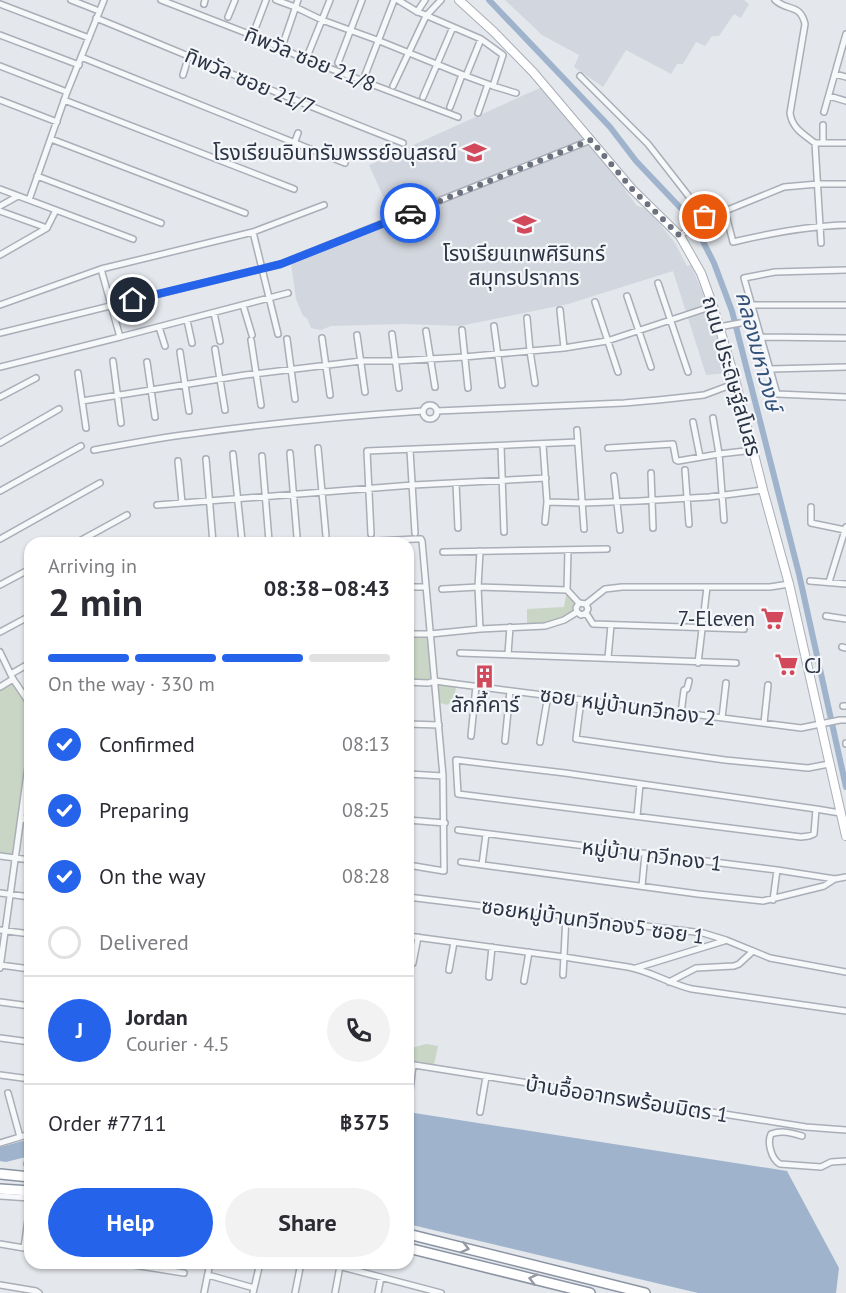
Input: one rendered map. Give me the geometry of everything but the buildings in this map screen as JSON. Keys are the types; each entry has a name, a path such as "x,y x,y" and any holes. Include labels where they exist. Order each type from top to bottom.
{"highway":[{"path":"0,1174 24,1176"},
{"path":"0,1189 24,1191"},
{"path":"414,1235 645,1293"},
{"path":"414,1249 590,1293"}],"street":[{"path":"71,0 99,11"},
{"path":"29,200 67,92 104,0"},
{"name":"ทิพวัล ซอย 21/8","path":"161,0 305,59 459,117"},
{"path":"228,17 235,0"},
{"path":"255,29 266,0"},
{"path":"276,0 464,76 516,93"},
{"path":"283,44 298,0"},
{"path":"309,52 330,0"},
{"path":"338,63 362,0"},
{"path":"365,75 396,0 417,12 481,39 503,56 478,113"},
{"path":"417,12 425,0"},
{"path":"393,86 426,16 441,0"},
{"name":"ถนน ประดิษฐ์สโมสร","path":"459,0 533,72 632,189 680,236 701,273 736,383 789,584 823,724 829,764 846,836"},
{"path":"775,0 799,11 805,24 790,113 791,119 796,129 815,143 846,143"},
{"path":"0,4 88,38"},
{"name":"ทิพวัล ซอย 21/7","path":"96,18 297,102 403,143"},
{"path":"423,97 453,27"},
{"path":"824,112 846,34"},
{"path":"0,35 79,64"},
{"path":"450,107 481,39"},
{"path":"183,75 189,55"},
{"path":"81,57 345,163"},
{"path":"0,66 67,92"},
{"path":"835,74 846,77"},
{"path":"580,76 648,144 705,218"},
{"path":"829,96 846,101"},
{"path":"0,100 57,122"},
{"path":"64,100 294,189"},
{"path":"823,125 823,143"},
{"path":"294,144 298,133"},
{"path":"51,139 245,213"},
{"path":"0,333 281,264 591,140"},
{"path":"815,143 821,243"},
{"path":"37,176 161,223"},
{"path":"680,236 705,218 784,187 846,184"},
{"path":"0,189 133,239"},
{"path":"0,206 18,196"},
{"path":"0,305 101,269 253,232 324,205"},
{"path":"0,255 47,228 56,210"},
{"path":"0,211 47,228"},
{"path":"725,212 734,242 820,226 846,225"},
{"path":"253,232 278,334"},
{"path":"101,269 120,337"},
{"path":"846,270 775,272 744,278 777,394 846,397"},
{"path":"658,283 688,372"},
{"path":"0,367 288,293"},
{"path":"627,296 651,367"},
{"path":"595,302 618,372"},
{"path":"243,305 251,338 261,405"},
{"path":"752,305 846,305"},
{"path":"82,401 185,384 361,361 464,357 564,348 639,331 713,306"},
{"path":"560,310 564,348"},
{"path":"214,313 220,341"},
{"path":"527,318 535,383"},
{"path":"186,320 192,343"},
{"path":"719,327 756,320"},
{"path":"494,326 502,385"},
{"path":"159,327 165,346"},
{"path":"462,330 468,388"},
{"path":"426,331 435,387"},
{"path":"392,334 399,388"},
{"path":"357,335 365,392"},
{"path":"762,337 846,338"},
{"path":"321,338 330,395"},
{"path":"287,339 295,399"},
{"path":"215,349 225,410"},
{"path":"180,352 189,411"},
{"path":"113,361 121,423"},
{"path":"147,362 155,417"},
{"path":"771,369 846,367"},
{"path":"78,372 86,428"},
{"path":"0,397 36,378"},
{"path":"437,411 665,400 704,395 736,383"},
{"path":"93,450 234,428 423,411 431,405 437,411"},
{"path":"0,443 59,410"},
{"path":"423,411 424,415 430,418 436,415 437,411"},
{"path":"713,418 719,454 724,520"},
{"path":"693,422 700,457"},
{"path":"577,430 584,529"},
{"path":"371,534 367,451 578,442"},
{"path":"543,444 547,502 545,522"},
{"path":"608,448 673,444 677,461 754,450"},
{"path":"0,491 81,446"},
{"path":"501,446 504,532"},
{"path":"318,448 326,536"},
{"path":"410,450 415,533"},
{"path":"290,453 297,537"},
{"path":"233,454 242,537"},
{"path":"262,456 269,537"},
{"path":"206,459 213,537"},
{"path":"178,461 182,503"},
{"path":"685,471 688,524"},
{"path":"651,473 654,528"},
{"path":"614,476 620,530"},
{"path":"157,505 413,485 546,478"},
{"path":"0,539 100,483"},
{"path":"456,483 458,528"},
{"path":"547,502 616,502 709,497 763,490"},
{"path":"811,507 811,523 846,528 829,582"},
{"path":"87,537 127,515"},
{"path":"414,540 422,540 439,725 445,824 444,871 414,867"},
{"path":"443,552 607,549"},
{"path":"568,550 567,590 579,603 586,604 605,589 622,587 770,587 789,584"},
{"path":"480,551 478,587 480,629"},
{"path":"0,585 24,572"},
{"path":"810,581 846,584"},
{"path":"414,587 426,587"},
{"path":"442,589 478,587 567,590"},
{"path":"698,663 706,587"},
{"path":"577,612 576,608 579,603"},
{"path":"586,604 588,609 586,614"},
{"path":"577,612 581,615 586,614"},
{"path":"414,634 545,626 564,620 577,612"},
{"path":"586,614 593,624 744,629"},
{"path":"826,616 846,619"},
{"path":"0,632 24,619"},
{"path":"608,658 611,625"},
{"path":"508,654 510,627"},
{"path":"0,652 24,695"},
{"path":"460,652 736,663"},
{"path":"0,687 24,668"},
{"name":"ซอย หมู่บ้านทวีทอง 2","path":"414,682 435,681 801,728 843,720"},
{"path":"681,713 684,690 687,689 689,681"},
{"path":"722,718 726,682"},
{"path":"764,723 768,685"},
{"path":"471,736 476,686"},
{"path":"504,741 510,691"},
{"path":"540,742 548,695"},
{"path":"581,700 576,739 725,760 808,768 829,764"},
{"path":"414,724 439,725"},
{"path":"816,809 814,834 801,837 458,794 456,760 565,773 816,809 840,813"},
{"path":"414,774 443,776"},
{"path":"637,816 640,784"},
{"path":"24,801 3,930 0,966 24,968"},
{"path":"414,821 445,824"},
{"name":"หมู่บ้าน ทวีทอง 1","path":"458,830 835,879 846,878"},
{"path":"482,865 486,834"},
{"path":"642,886 645,854"},
{"path":"0,856 24,859"},
{"path":"461,862 764,901 824,886 835,879"},
{"path":"773,900 777,870"},
{"path":"0,893 24,896"},
{"name":"ซอยหมู่บ้านทวีทอง5 ซอย 1","path":"414,898 703,933 784,962 846,972"},
{"path":"563,975 566,916"},
{"path":"3,930 24,933"},
{"path":"414,937 636,968 692,989 846,1011"},
{"path":"414,958 418,937"},
{"path":"636,968 726,940"},
{"path":"449,970 454,942"},
{"path":"489,977 492,947"},
{"path":"669,982 696,968 734,966 753,951"},
{"path":"524,981 529,952"},
{"path":"0,1002 24,1005"},
{"path":"0,1038 24,1041"},
{"name":"บ้านอื้ออาทรพร้อมมิตร 1","path":"414,1065 806,1127 846,1130"},
{"path":"0,1075 24,1078"},
{"path":"480,1112 486,1077"},
{"path":"8,1093 20,1137"},
{"path":"802,1136 784,1132 771,1134 769,1141 777,1163 821,1167 834,1162 846,1161"},
{"path":"0,1143 24,1136"},
{"path":"0,1196 24,1198"},
{"path":"0,1245 24,1248"},
{"path":"160,1269 184,1273"},
{"path":"204,1293 209,1269"},
{"path":"208,1275 253,1291 258,1269"},
{"path":"295,1293 300,1269"},
{"path":"335,1293 339,1269"},
{"path":"351,1269 421,1290 441,1293"},
{"path":"378,1293 381,1277"},
{"path":"0,1285 39,1293"}],"shaded area":[{"path":"505,0 744,0 749,4 741,18 734,14 719,36 712,36 705,46 696,42 683,64 677,64 671,74 626,50 603,87 574,67 579,55 542,35"},
{"name":"โรงเรียนอินทรัมพรรย์อนุสรณ์","path":"542,87 585,139 392,216 369,165"},
{"name":"โรงเรียนเทพศิรินทร์ สมุทรปราการ","path":"589,145 623,182 625,190 637,206 648,209 675,243 687,266 691,265 711,313 728,373 706,375 673,271 568,304 460,326 403,324 331,326 321,330 311,328 307,318 303,316 296,299 291,263"}],"green space":[{"path":"567,590 579,603 577,612 564,620 527,627 527,609 564,607"},
{"path":"414,634 430,634 435,681 457,684 453,701 447,705 437,702 435,682 414,682"},
{"path":"13,679 24,695 24,795 15,858 0,856 0,687"},
{"path":"426,1044 438,1046 434,1065 414,1062 414,1047"}],"water":[{"path":"414,1113 787,1171 839,1268 836,1293 698,1293 414,1225"},
{"path":"24,1141 24,1158 6,1162 0,1161 0,1147"}],"waterway":[{"name":"คลองมหาวงษ์","path":"489,0 610,127 636,161 692,220 714,263 732,311 799,574 846,787"}],"way so far":[{"path":"410,213 591,140 632,189 680,236 705,217"}],"place":[{"name":"โรงเรียนอินทรัมพรรย์อนุสรณ์","path":"475,152"},
{"name":"โรงเรียนเทพศิรินทร์ สมุทรปราการ","path":"524,225"},
{"name":"7-Eleven","path":"773,618"},
{"name":"CJ","path":"786,665"},
{"name":"ลักกี้คาร์","path":"485,676"}],"route":[{"path":"133,300 262,270 410,213"}]}
